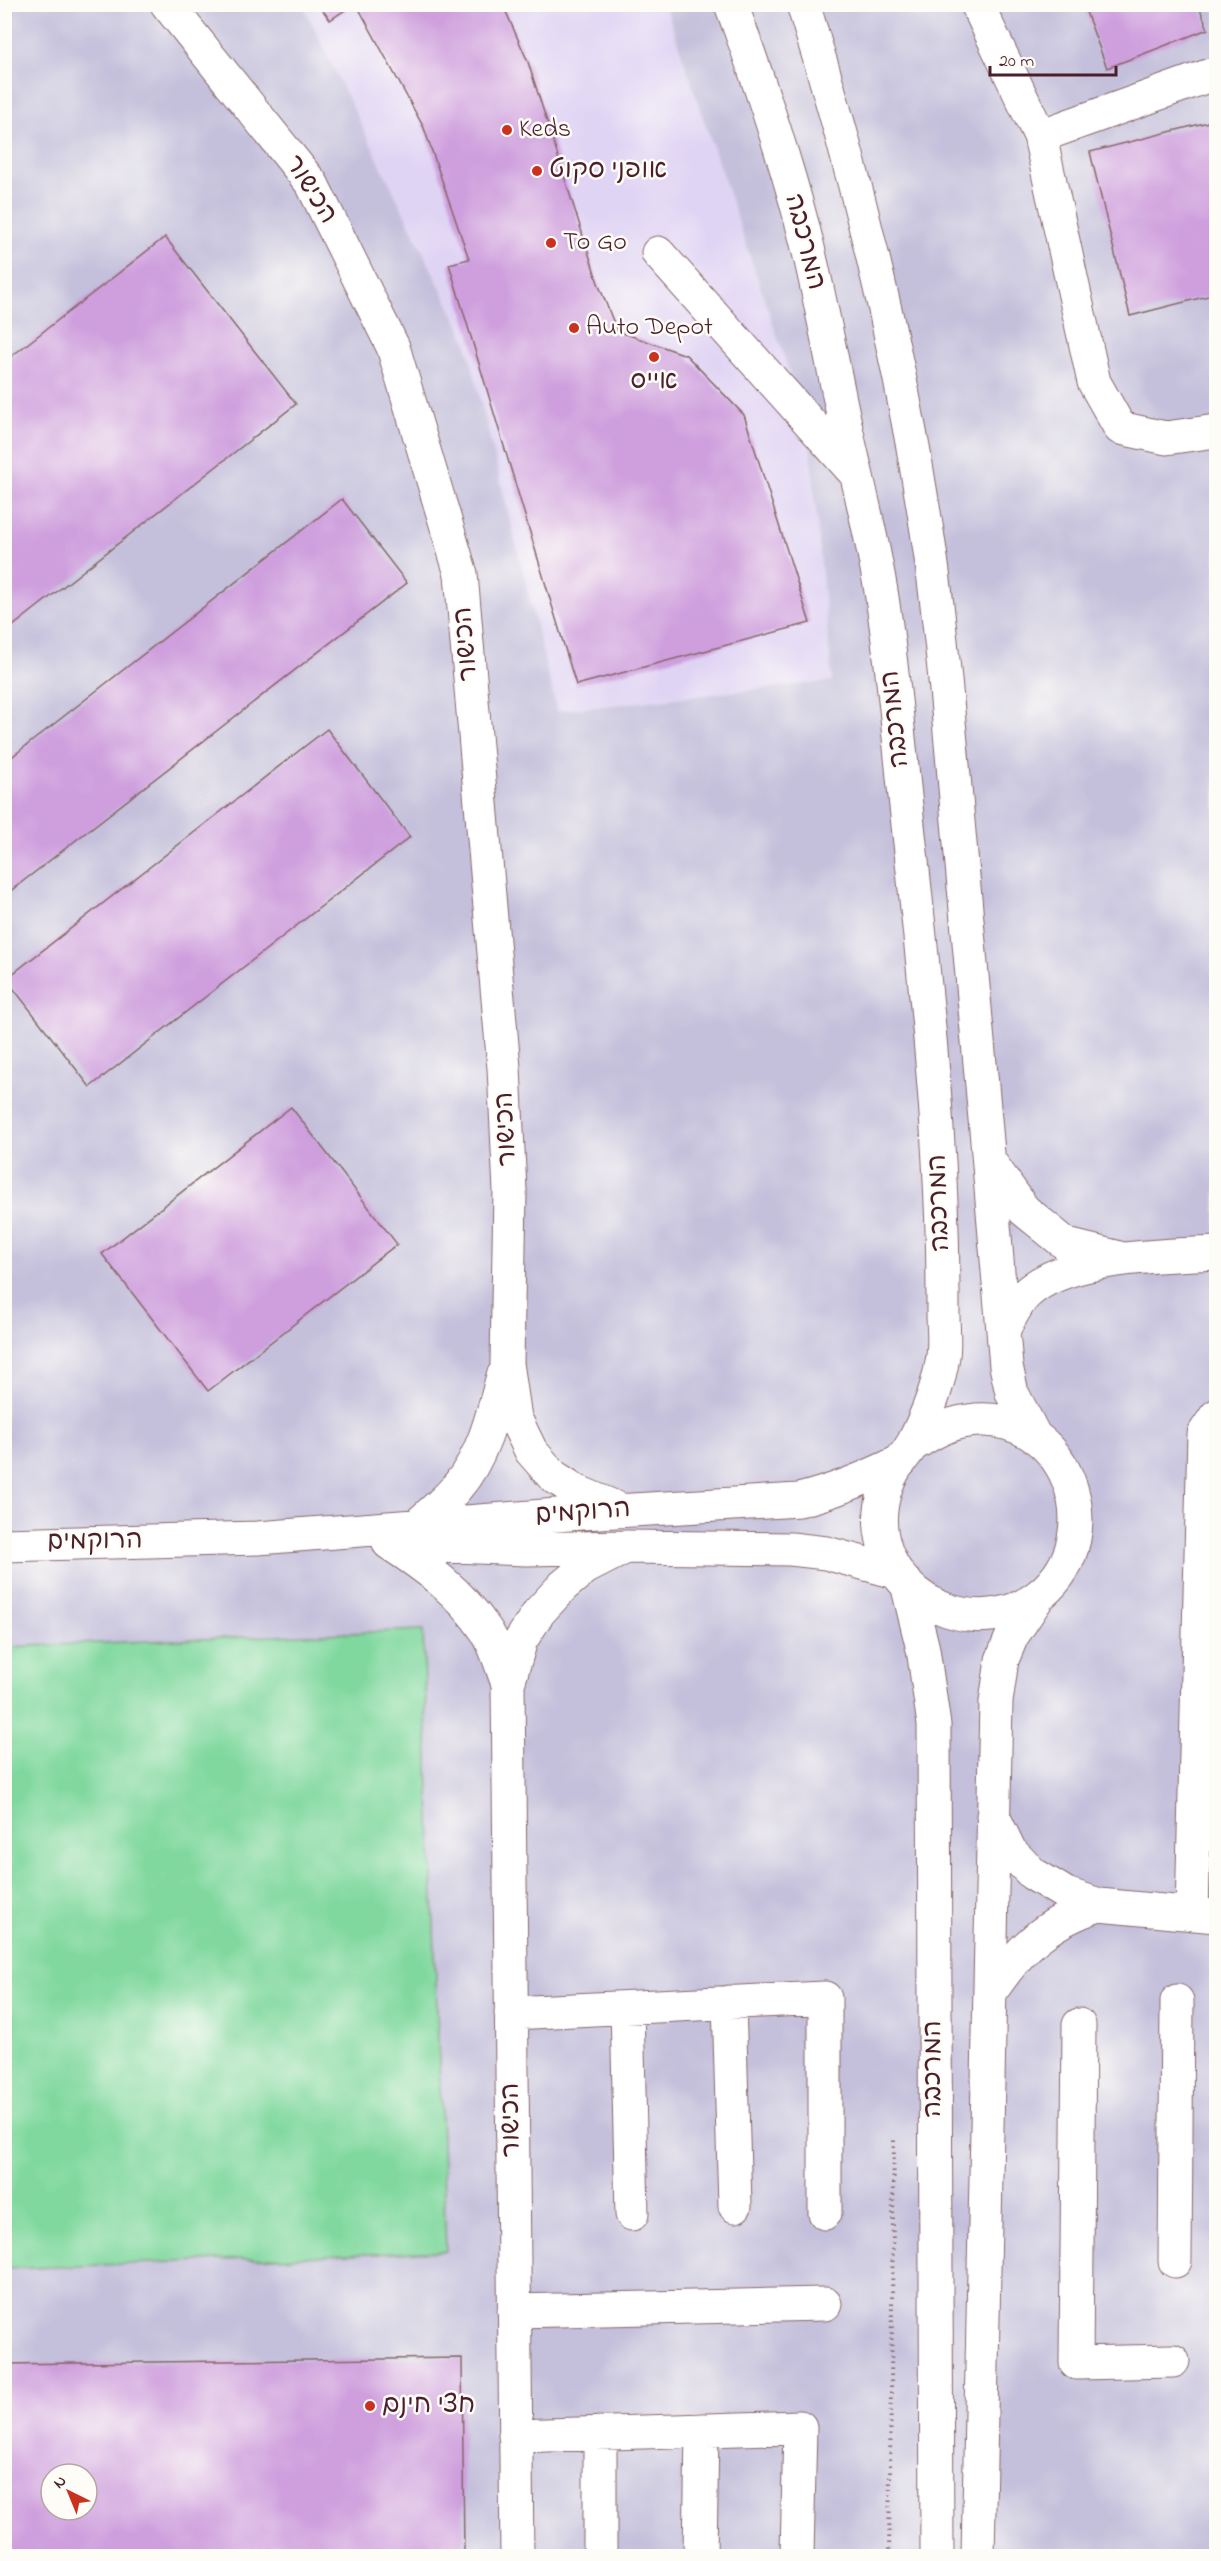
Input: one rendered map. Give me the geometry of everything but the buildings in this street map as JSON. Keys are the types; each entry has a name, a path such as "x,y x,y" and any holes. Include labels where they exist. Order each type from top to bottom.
{"street":[{"name":"הכישור","path":"167,4 312,184 393,347 461,574 504,1068 510,1191 507,1363 515,1418 531,1451 561,1481 576,1491 621,1510"},
{"name":"המרכבה","path":"731,4 748,50 802,223 883,602 933,1067 942,1229 943,1354 934,1391 906,1453"},
{"name":"המרכבה","path":"803,4 837,114 896,360 932,565 990,1162 1006,1365 1012,1393 1035,1437"},
{"path":"977,4 1040,136 1094,382 1120,428 1166,438 1216,431"},
{"path":"1040,136 1216,73"},
{"path":"658,253 856,473"},
{"path":"990,1162 1024,1210 1067,1245 1120,1259"},
{"path":"1003,1330 1025,1295 1057,1274 1120,1259 1216,1253"},
{"name":"הכישור","path":"417,1526 458,1487 475,1460 492,1418 507,1363"},
{"path":"993,1816 1010,1851 1033,1874 1066,1894 1099,1905 1204,1915 1204,1434 1216,1416"},
{"path":"973,1420 1007,1424 1035,1437 1057,1458 1072,1484 1077,1514 1074,1545 1060,1573 1040,1595 1013,1610 983,1617 950,1612 919,1597 901,1578 883,1541 880,1506 891,1474 906,1453 940,1428 973,1420"},
{"name":"הרוקמים","path":"4,1545 258,1538 621,1510 799,1500 844,1488 906,1453"},
{"name":"הרוקמים","path":"258,1538 526,1549 626,1546 791,1549 826,1553 901,1578"},
{"name":"הכישור","path":"389,1543 430,1570 457,1595 486,1630 508,1684"},
{"name":"הכישור","path":"517,2556 508,1684 521,1640 539,1612 563,1586 585,1568 626,1546"},
{"name":"המרכבה","path":"901,1578 923,1648 934,1725 937,2556"},
{"name":"המרכבה","path":"978,2556 996,1701 1002,1660 1012,1635 1040,1595"},
{"path":"990,1993 1012,1960 1034,1940 1073,1913 1099,1905"},
{"path":"511,2013 825,1998 825,2213"},
{"path":"1175,2261 1177,2001"},
{"path":"729,2002 735,2206"},
{"path":"627,2008 632,2214"},
{"path":"1079,2025 1076,2363 1173,2361"},
{"path":"514,2311 825,2304"},
{"path":"515,2436 800,2427 797,2556"},
{"path":"700,2556 702,2430"},
{"path":"600,2433 600,2556"}],"shaded area":[{"path":"5,5 303,5 466,340 557,711 832,681 808,428 665,5 1216,5 1216,2556 5,2556"},
{"path":"303,5 665,5 808,428 832,681 556,711 466,340"}],"green space":[{"path":"423,1630 446,2251 5,2269 5,1647"}],"place":[{"name":"Keds","path":"507,130"},
{"name":"אופני סקוט","path":"537,171"},
{"name":"To Go","path":"551,243"},
{"name":"Auto Depot","path":"574,328"},
{"name":"אייס","path":"654,357"},
{"name":"חצי חינם","path":"370,2406"}]}
